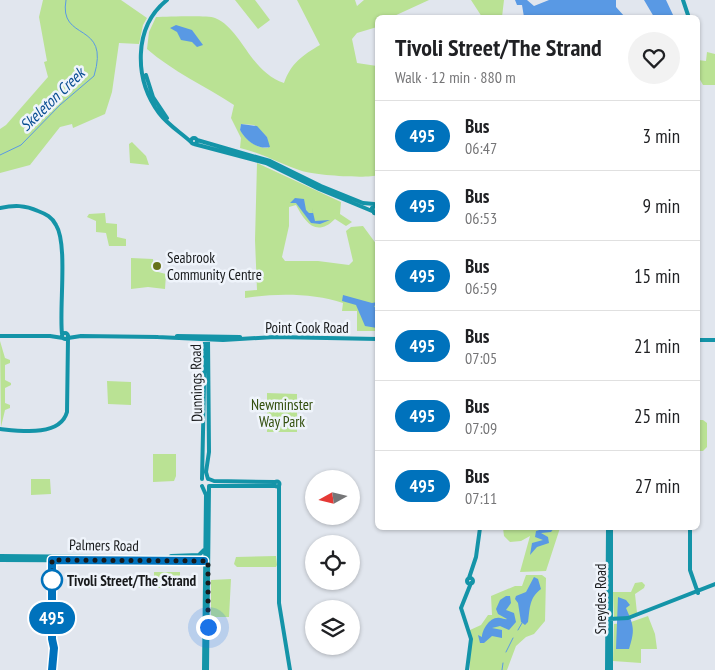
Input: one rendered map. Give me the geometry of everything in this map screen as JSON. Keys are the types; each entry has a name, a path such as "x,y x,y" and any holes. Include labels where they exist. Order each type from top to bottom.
{"main road":[{"path":"169,0 155,11 145,27 142,46 143,77 150,98 160,114 174,129 194,141 266,163 319,189 375,212"},
{"path":"684,0 689,15"},
{"path":"194,141 264,159 362,203 375,204"},
{"path":"0,208 14,205 41,212 52,218 60,232 62,321 67,347 67,410 64,420 58,426 49,429 0,429"},
{"path":"372,211 375,206"},
{"name":"Point Cook Road","path":"0,336 158,337 223,340 233,338"},
{"name":"Point Cook Road","path":"207,339 375,338"},
{"name":"Dunnings Road","path":"207,339 209,346 209,452 206,470 209,486"},
{"name":"Dunnings Road","path":"202,486 207,339"},
{"path":"209,346 223,340"},
{"path":"700,340 715,340"},
{"path":"202,479 276,485"},
{"path":"206,559 204,550 206,495 202,486 276,485"},
{"path":"276,485 278,493 279,601 290,670"},
{"path":"206,670 206,559 209,486"},
{"path":"467,670 471,646 469,632 461,608 470,581 480,530"},
{"name":"Sneydes Road","path":"609,530 612,620 609,670"},
{"path":"690,530 690,570 698,592"},
{"path":"162,558 199,555 204,550"},
{"name":"Palmers Road","path":"0,558 206,559"},
{"name":"Palmers Road","path":"0,558 197,561 206,559"},
{"path":"197,561 206,574 204,583 206,647"},
{"path":"612,620 632,618 715,585"}],"green space":[{"path":"43,0 121,0 147,18 143,25 139,44 119,43 112,92 105,114 73,128 72,124 60,127 30,165 0,173 0,129 6,125 48,77 44,62 47,61 39,17"},
{"path":"235,0 255,0 270,20 258,29"},
{"path":"297,0 355,0 357,6 364,0 429,0 396,15 375,15 375,28 357,33 352,39 357,63 375,66 375,176 352,177 308,172 240,148 241,138 231,118 234,105 178,71 147,49 149,32 156,17 196,16 215,18 224,23 262,69 284,83 290,70 308,52 320,45","holes":["241,124 254,125 267,137 268,148 259,147 245,137 240,130"]},
{"path":"471,0 504,0 502,15 481,15"},
{"path":"707,52 715,54 715,85 703,85 700,80 700,60 706,61"},
{"path":"132,142 146,156 149,165 130,163 129,144"},
{"path":"257,163 341,202 340,214 352,222 346,226 335,219 322,227 312,226 303,217 296,205 289,207 289,226 282,257 285,261 318,261 349,265 353,261 346,231 351,227 363,226 375,242 375,331 357,331 357,311 342,311 343,303 332,300 294,295 269,295 245,298 245,291 257,290 255,240"},
{"path":"105,213 106,223 117,224 117,237 126,239 126,246 109,246 106,233 96,232 96,221 87,217 89,214"},
{"path":"131,258 153,259 154,271 166,274 165,289 148,287 131,289"},
{"path":"0,341 5,358 10,360 10,363 5,365 5,380 11,383 11,385 5,388 5,403 10,405 10,408 5,410 1,427"},
{"path":"107,381 131,382 131,405 108,404"},
{"name":"Newminster Way Park","path":"267,393 297,394 297,432 267,432"},
{"path":"700,420 707,423 707,447 700,451"},
{"path":"153,454 176,454 176,476 174,481 153,482"},
{"path":"31,479 50,479 51,494 31,495"},
{"path":"503,530 559,530 546,571 520,572 530,536 521,541 510,542 504,536"},
{"path":"276,556 277,565 276,567 237,567 234,564 236,557"},
{"path":"154,572 180,572 180,588 154,588"},
{"path":"526,575 542,575 546,578 545,621 534,634 526,637 516,646 507,670 470,670 470,630 481,625 488,615 492,615 491,596 515,586 522,586"},
{"path":"231,579 229,617 211,617 211,580"},
{"path":"642,582 645,585 644,588 635,594 637,613 626,618 614,618 613,592 631,592 635,583"},
{"path":"648,616 655,634 657,649 641,649 641,663 613,661 614,624 631,622"}],"water":[{"path":"515,0 527,0 534,6 549,0 616,0 616,7 623,15 524,15 522,5 517,5"},
{"path":"644,0 666,0 673,15 653,15"},
{"path":"176,25 192,30 203,45 197,47 192,42 181,40 177,32 170,28"},
{"path":"241,124 257,126 267,137 270,147 257,146 249,141 240,130"},
{"path":"295,198 304,199 306,210 309,213 313,213 312,208 315,221 330,220 320,224 311,223 296,203 290,203"},
{"path":"343,295 375,302 375,328 365,326 356,305 342,301"},
{"path":"552,530 551,532 541,533 548,537 549,543 537,547 530,555 532,543 543,540 535,537 536,531"},
{"path":"534,577 538,579 541,589 532,600 528,622 525,625 521,622 518,603 515,599 516,596 526,592"},
{"path":"510,596 511,603 506,610 514,613 516,622 509,630 500,626 492,628 502,630 502,638 492,636 484,643 480,643 478,635 482,637 485,627 490,621 496,618 507,619 498,614 496,609 500,600"},
{"path":"618,597 626,600 630,605 626,608 633,628 629,649 616,649"}],"waterway":[{"name":"Skeleton Creek","path":"0,155 21,145 60,105 94,76 97,58 96,47 91,39 69,22 66,13 66,0"},
{"path":"518,630 522,623"},
{"path":"506,652 513,638"},
{"path":"502,670 503,663"}],"bus line":[{"name":"495","path":"52,670 54,648 52,639 52,560 204,561"}],"place":[{"name":"Seabrook Community Centre","path":"157,266"},
{"name":"Tivoli Street/The Strand","path":"52,580"}],"route":[{"path":"52,580 52,560 208,561 208,627"}]}
